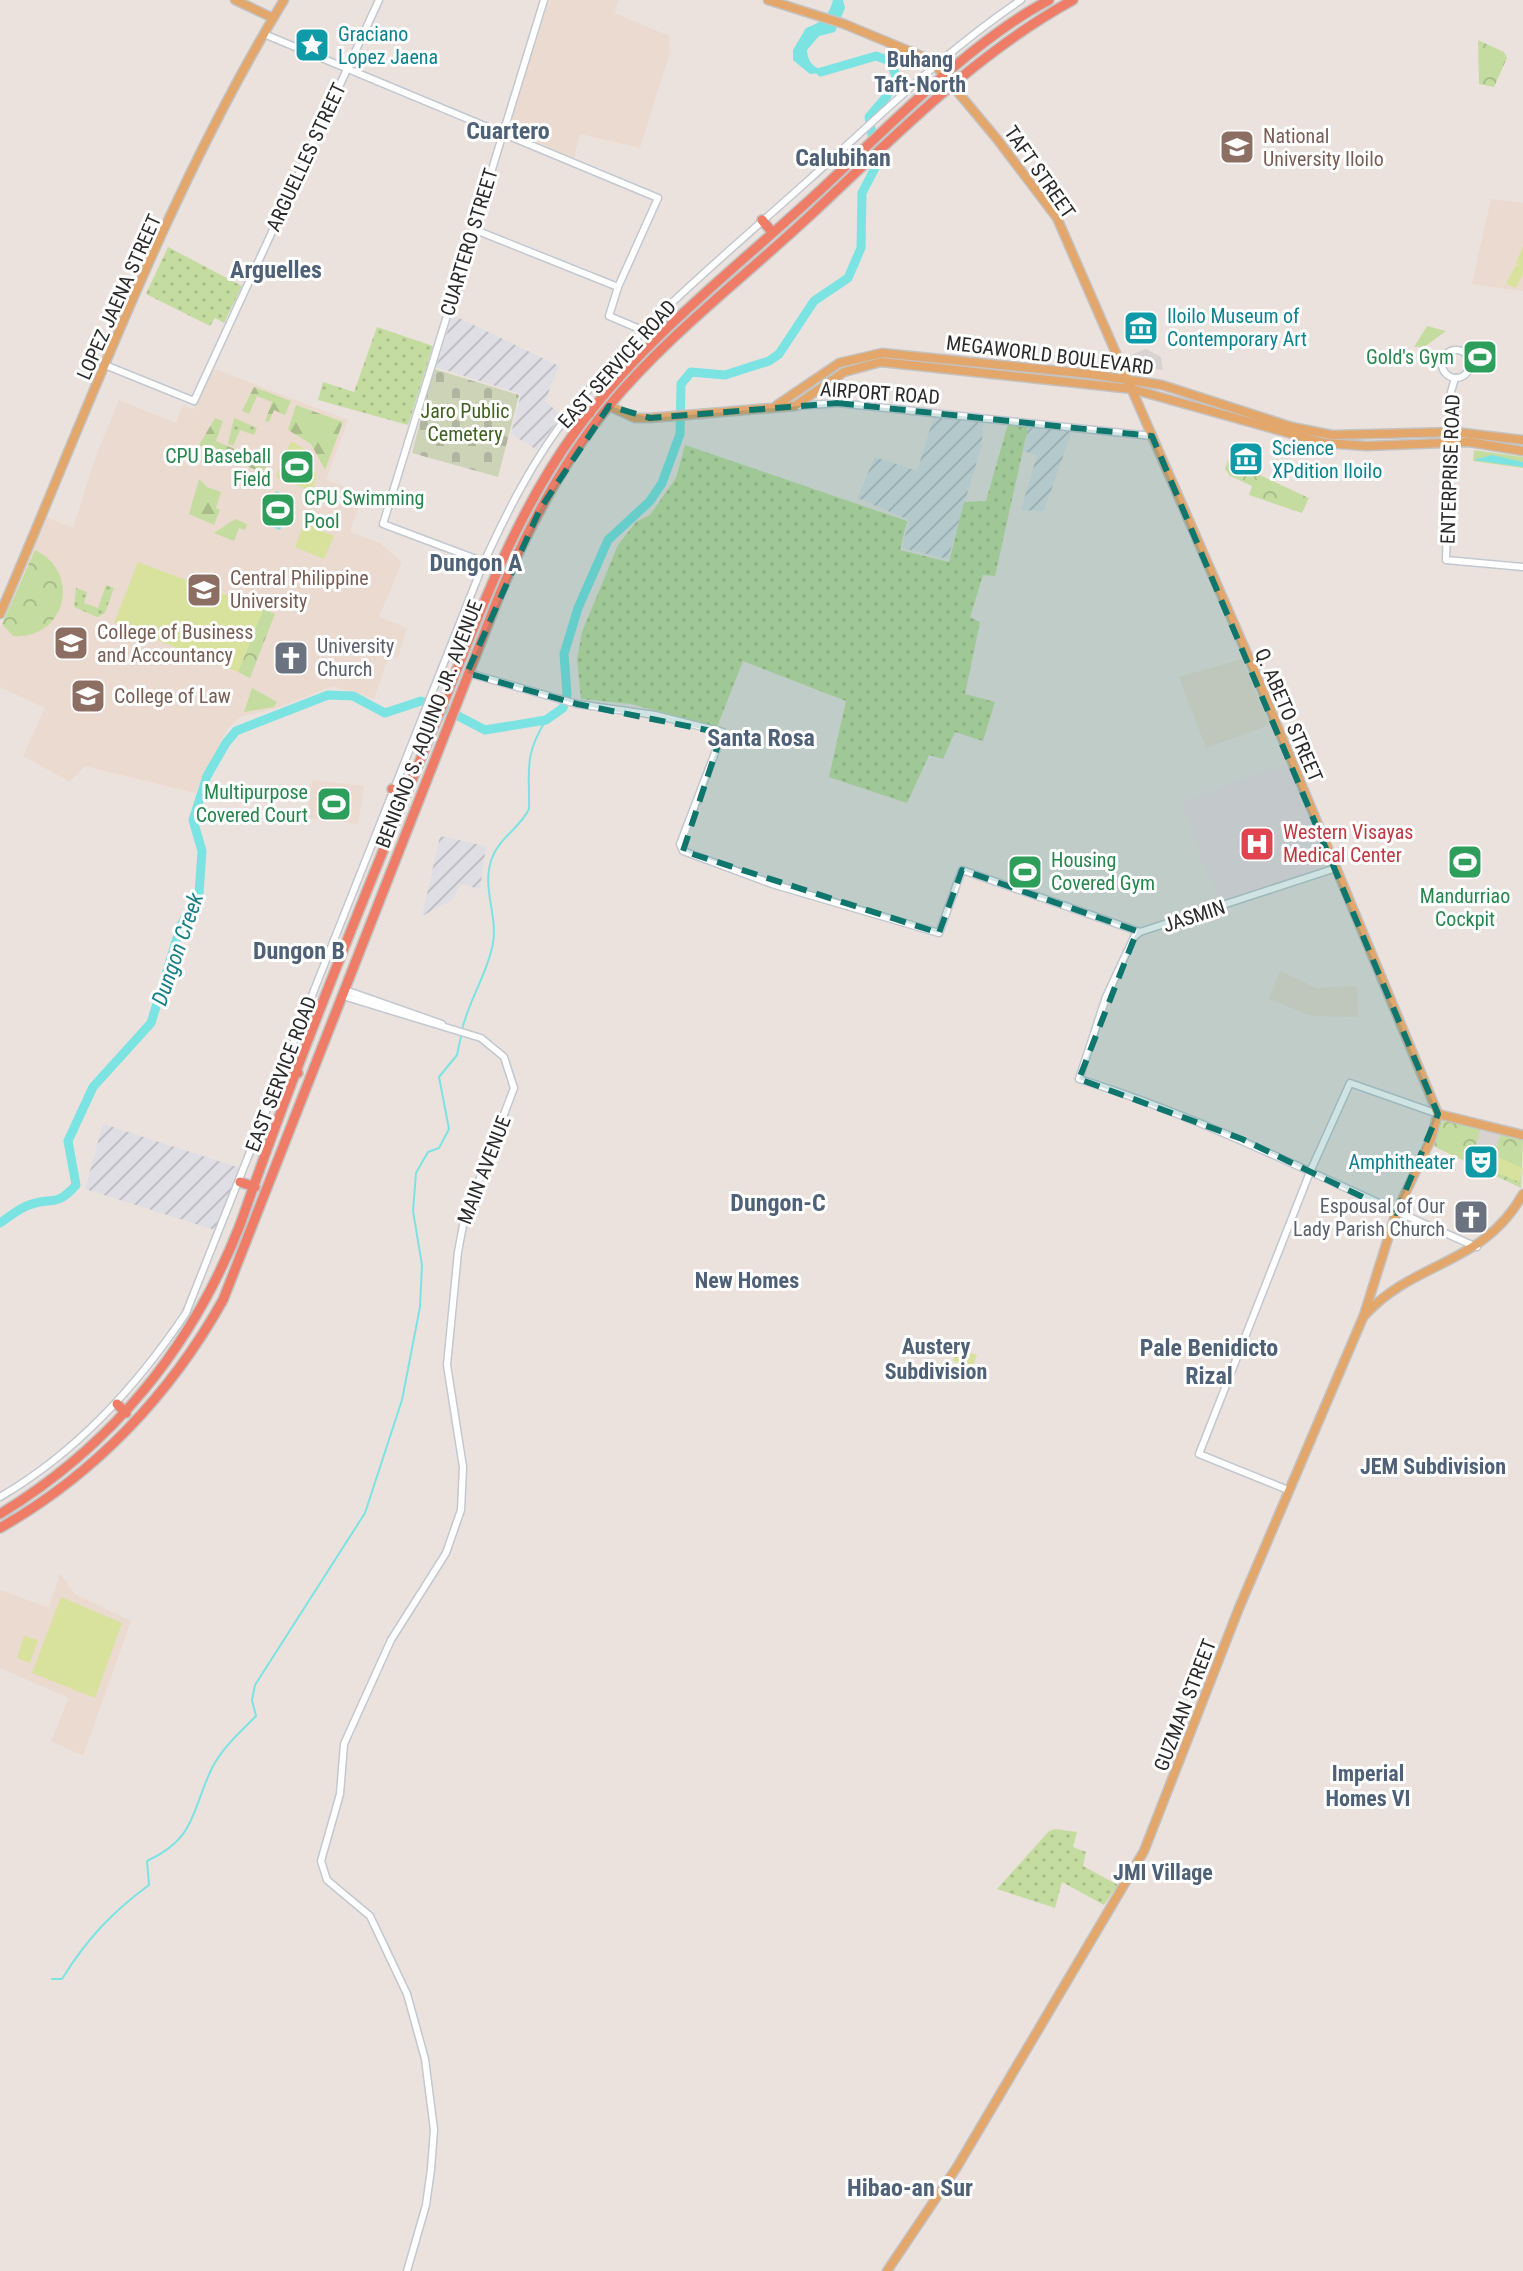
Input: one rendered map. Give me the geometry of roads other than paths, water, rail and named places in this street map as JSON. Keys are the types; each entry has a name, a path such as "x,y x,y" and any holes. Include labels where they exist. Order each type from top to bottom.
{"highway":[{"name":"BENIGNO S. AQUINO JR. AVENUE","path":"0,1514 42,1487 93,1446 150,1384 196,1320 240,1225 406,794 497,570 547,474 590,413 655,350 837,191 946,77 988,40 1049,0"},
{"name":"BENIGNO S. AQUINO JR. AVENUE","path":"0,1528 48,1497 104,1454 160,1394 216,1313 252,1231 508,574 540,509 609,406 655,350 672,322 859,154 954,86 1017,34 1073,0"},
{"path":"829,182 837,191"},
{"path":"762,220 772,232"},
{"path":"577,404 590,413"},
{"path":"497,570 508,574"},
{"path":"392,789 406,794"},
{"path":"373,880 385,886"},
{"path":"312,1037 325,1042"},
{"path":"284,1068 298,1073"},
{"path":"240,1182 255,1187"},
{"path":"240,1225 252,1231"},
{"path":"150,1384 160,1394"},
{"path":"117,1404 126,1413"},
{"path":"42,1487 48,1497"}],"main road":[{"path":"235,0 273,18"},
{"name":"LOPEZ JAENA STREET","path":"0,614 105,365 200,157 284,0"},
{"name":"TAFT STREET","path":"768,0 917,52 934,64 1057,218 1106,329"},
{"name":"Q. ABETO STREET","path":"1106,329 1438,1114"},
{"name":"MEGAWORLD BOULEVARD","path":"772,408 846,366 881,362 1001,369 1106,380 1160,390 1315,433 1523,440"},
{"name":"MEGAWORLD BOULEVARD","path":"795,406 846,366"},
{"name":"AIRPORT ROAD","path":"609,406 635,418 795,406"},
{"name":"MEGAWORLD BOULEVARD","path":"1469,438 1523,451"},
{"path":"1438,1114 1523,1135"},
{"name":"GUZMAN STREET","path":"887,2271 957,2167 1055,1995 1144,1851 1288,1490 1364,1315 1396,1213 1431,1139 1438,1114"},
{"path":"1364,1315 1387,1294 1477,1247 1500,1228 1523,1194"}],"street":[{"name":"ARGUELLES STREET","path":"105,365 194,401 379,0"},
{"name":"CUARTERO STREET","path":"484,562 383,524 544,0"},
{"name":"EAST SERVICE ROAD","path":"0,1497 83,1436 117,1404 186,1313 484,562 516,495 577,404 642,330 762,220 934,64 1021,0"},
{"path":"264,34 658,198 618,287 609,316 642,330"},
{"path":"473,229 618,287"},
{"name":"ENTERPRISE ROAD","path":"1455,378 1446,375 1442,363 1445,355 1456,350 1468,356 1470,365 1466,373 1455,378 1451,392 1446,560 1523,567"},
{"name":"AIRPORT ROAD","path":"795,406 838,403 1152,436"},
{"name":"JASMIN","path":"467,673 577,704 655,715 723,732 680,844 683,851 772,884 897,917 939,933 962,870 1140,932 1336,868"},
{"path":"1140,932 1134,937 1117,969 1079,1079 1242,1139 1396,1213 1477,1247"},
{"name":"MAIN AVENUE","path":"344,993 432,1024 452,1026 472,1034 504,1057 514,1088 461,1230 447,1365 461,1451 463,1489 456,1525 433,1577 391,1640 344,1744 340,1794 321,1861 327,1880 370,1916 407,1994 425,2059 434,2130 431,2169 407,2271"},
{"path":"1288,1490 1199,1454 1310,1172 1350,1083 1438,1114"}],"water":[{"path":"833,0 843,0 845,8 835,32 819,36 807,50 814,66 831,72 810,74 793,60 793,50 806,28 827,15"},
{"path":"1492,455 1523,462 1523,467 1474,460"},
{"name":"CPU Swimming Pool","path":"276,491 293,498 280,530 263,523"}],"waterway":[{"name":"Dungon Creek","path":"0,1223 29,1205 58,1200 76,1185 68,1141 93,1087 151,1023 181,925 199,894 202,851 193,820 207,776 236,731 328,695 353,696 385,713 421,701 439,706 485,730 546,720 563,708 567,694 564,654 578,608 608,540 650,501 662,483 680,434 681,384 691,372 725,375 769,361 779,354 814,301 848,278 861,248 862,193 877,164 869,117 887,96 896,76 890,61 876,56 821,72"},
{"path":"462,1030 493,943 489,869 495,851 529,809 531,754 546,720"},
{"path":"52,1979 62,1979 101,1928 149,1885 147,1861 175,1843 184,1833 216,1761 256,1716 252,1700 255,1685 365,1513 402,1400 420,1307 422,1265 413,1211 416,1173 428,1152 439,1148 449,1129 439,1077 457,1055 461,1036"}],"place":[{"name":"Graciano Lopez Jaena","path":"312,45"},
{"name":"National University Iloilo","path":"1237,147"},
{"name":"Iloilo Museum of Contemporary Art","path":"1141,328"},
{"name":"Gold's Gym","path":"1480,357"},
{"name":"Science XPdition Iloilo","path":"1246,459"},
{"name":"CPU Baseball Field","path":"297,467"},
{"name":"CPU Swimming Pool","path":"278,510"},
{"name":"Central Philippine University","path":"204,590"},
{"name":"College of Business and Accountancy","path":"71,643"},
{"name":"University Church","path":"291,658"},
{"name":"College of Law","path":"88,696"},
{"name":"Multipurpose Covered Court","path":"334,804"},
{"name":"Western Visayas Medical Center","path":"1257,844"},
{"name":"Mandurriao Cockpit","path":"1465,862"},
{"name":"Housing Covered Gym","path":"1025,872"},
{"name":"Amphitheater","path":"1481,1162"},
{"name":"Espousal of Our Lady Parish Church","path":"1471,1217"}],"district":[{"name":"Buhang Taft-North","path":"920,72"},
{"name":"Cuartero","path":"508,131"},
{"name":"Calubihan","path":"843,158"},
{"name":"Arguelles","path":"276,270"},
{"name":"Dungon A","path":"476,563"},
{"name":"Santa Rosa","path":"761,738"},
{"name":"Dungon B","path":"299,951"},
{"name":"Dungon-C","path":"778,1203"},
{"name":"New Homes","path":"747,1280"},
{"name":"Austery Subdivision","path":"936,1358"},
{"name":"Pale Benidicto Rizal","path":"1209,1362"},
{"name":"JEM Subdivision","path":"1433,1466"},
{"name":"Imperial Homes VI","path":"1368,1786"},
{"name":"JMI Village","path":"1163,1872"},
{"name":"Hibao-an Sur","path":"910,2188"}],"park label":[{"name":"Jaro Public Cemetery","path":"465,422"}]}
